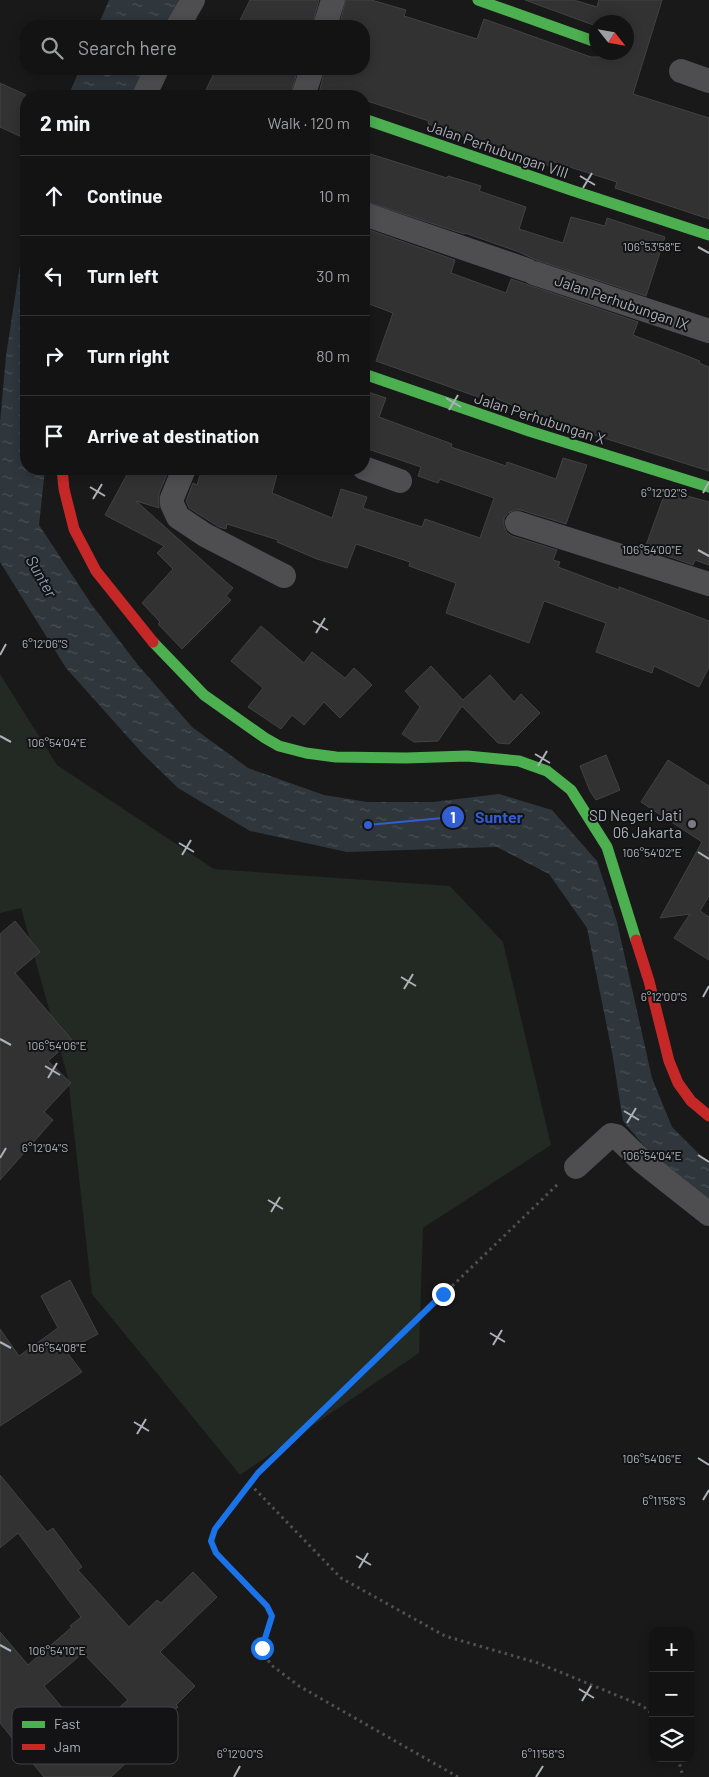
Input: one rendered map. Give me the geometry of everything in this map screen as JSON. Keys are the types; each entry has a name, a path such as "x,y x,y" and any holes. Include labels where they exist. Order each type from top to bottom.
{"street":[{"path":"181,20 192,0"},
{"path":"327,20 333,0"},
{"path":"478,0 589,40"},
{"path":"682,70 709,81"},
{"path":"147,90 154,75"},
{"path":"305,90 310,75"},
{"name":"Jalan Perhubungan VIII","path":"370,121 561,187 709,235"},
{"name":"Jalan Perhubungan IX","path":"370,216 709,331"},
{"name":"Jalan Perhubungan X","path":"370,376 529,431 709,487"},
{"path":"370,470 400,481"},
{"path":"63,475 64,489 74,528 96,571 151,640 204,695 265,738 279,746 306,753 336,757 406,758 466,756 519,761 547,771 571,790 606,847 650,982 669,1061 675,1076 691,1101 709,1116"},
{"path":"182,475 172,498 172,504 178,517 205,535 284,576"},
{"path":"517,523 709,584"},
{"path":"576,1167 611,1135 616,1136 642,1161 709,1214"}],"path":[{"path":"458,1777 299,1686 270,1664 262,1648 272,1616 267,1606 216,1553 211,1541 215,1529 265,1466 576,1167"},
{"path":"250,1484 341,1578 444,1636 538,1663 643,1706 649,1711"},
{"path":"679,1762 683,1777"}],"shaded area":[{"path":"0,674 57,765 214,869 450,886 503,942 551,1145 423,1228 419,1353 240,1475 92,1294 68,1078 21,908 0,913"}],"water":[{"path":"109,0 179,0 170,20 101,20"},
{"path":"77,75 146,75 139,90 71,90"},
{"path":"20,264 20,475 44,475 39,525 92,605 138,665 192,727 248,768 324,795 367,802 433,802 499,794 552,810 597,861 617,922 652,1078 672,1127 709,1164 709,1204 654,1158 623,1121 612,1052 587,928 549,874 497,847 347,852 250,831 178,788 143,754 66,668 0,562 0,422 6,356"}],"building":[{"path":"250,0 319,0 314,20 240,20"},
{"path":"346,0 371,0 406,10 404,16 477,39 484,19 589,56 589,60 634,60 634,15 589,15 589,23 525,0 574,0 597,7 599,0 662,0 633,94 709,118 709,219 615,188 617,182 551,161 550,166 428,124 429,121 370,102 370,90 320,90 324,75 370,75 370,20 341,20"},
{"path":"213,75 296,75 292,90 206,90"},
{"path":"0,83 20,92 20,136 0,127"},
{"path":"370,154 447,178 448,176 481,186 479,191 526,207 519,229 563,243 571,217 605,226 607,218 665,237 646,296 370,203"},
{"path":"370,230 455,260 451,273 506,293 511,279 638,322 633,335 700,361 699,363 709,367 709,471 540,418 483,393 481,398 376,361 393,313 370,304"},
{"path":"370,393 386,398 379,417 452,444 451,447 506,466 507,462 556,479 563,458 587,465 566,524 521,510 515,510 508,513 504,518 504,526 507,533 557,550 553,560 560,562 558,567 619,590 619,587 709,621 709,667 699,687 654,666 652,673 596,652 606,623 544,601 529,643 446,613 456,583 409,566 410,562 356,544 347,568 317,559 277,542 278,540 227,524 226,529 219,527 189,508 186,501 193,483 197,485 200,475 277,475 272,493 332,518 341,489 367,497 363,508 422,527 425,519 480,538 494,498 440,479 438,483 418,476 421,467 370,450"},
{"path":"127,475 167,475 159,493 159,508 136,501 233,588 226,596 231,600 182,649 158,624 160,622 142,603 173,569 157,553 164,546 105,515"},
{"path":"666,490 709,502 709,565 695,560 693,565 645,548"},
{"path":"261,626 304,663 312,652 345,678 354,668 372,685 340,718 324,702 304,725 292,715 281,729 248,707 263,688 231,661"},
{"path":"431,666 463,700 490,675 514,702 521,694 540,713 509,744 498,743 462,706 438,741 414,742 402,734 420,707 405,691"},
{"path":"606,755 620,790 596,800 590,791 580,766"},
{"path":"668,760 709,786 709,896 700,911 709,917 709,960 674,938 690,914 660,918 702,842 641,802"},
{"path":"15,921 40,952 15,973 72,1040 48,1061 71,1083 44,1112 53,1120 0,1180 0,934"},
{"path":"70,1280 98,1334 66,1351 82,1372 0,1426 0,1329 19,1356 58,1328 41,1296"},
{"path":"0,1475 47,1532 53,1528 82,1567 78,1570 129,1627 157,1600 161,1603 193,1572 217,1597 160,1652 195,1686 176,1705 178,1707 120,1707 128,1700 83,1653 44,1686 62,1707 12,1707 12,1738 0,1723 0,1632 28,1665 81,1617 18,1533 0,1548"},
{"path":"33,1764 125,1764 111,1777 44,1777"}],"traffic: fast":[{"path":"478,0 589,40"},
{"path":"370,121 709,235"},
{"path":"370,376 529,431 709,487"},
{"path":"153,642 204,695 279,746 306,753 336,757 406,758 467,756 519,761 547,771 571,790 607,847 636,940"}],"traffic: jam":[{"path":"63,475 64,489 74,529 96,571 153,642"},
{"path":"636,940 649,981 669,1061 678,1083 691,1101 709,1116"}],"place":[{"name":"SD Negeri Jati 06 Jakarta","path":"692,824"},
{"name":"Sunter","path":"368,825"}],"route":[{"path":"262,1648 272,1616 267,1606 216,1553 211,1541 215,1529 258,1473 443,1294"}]}
